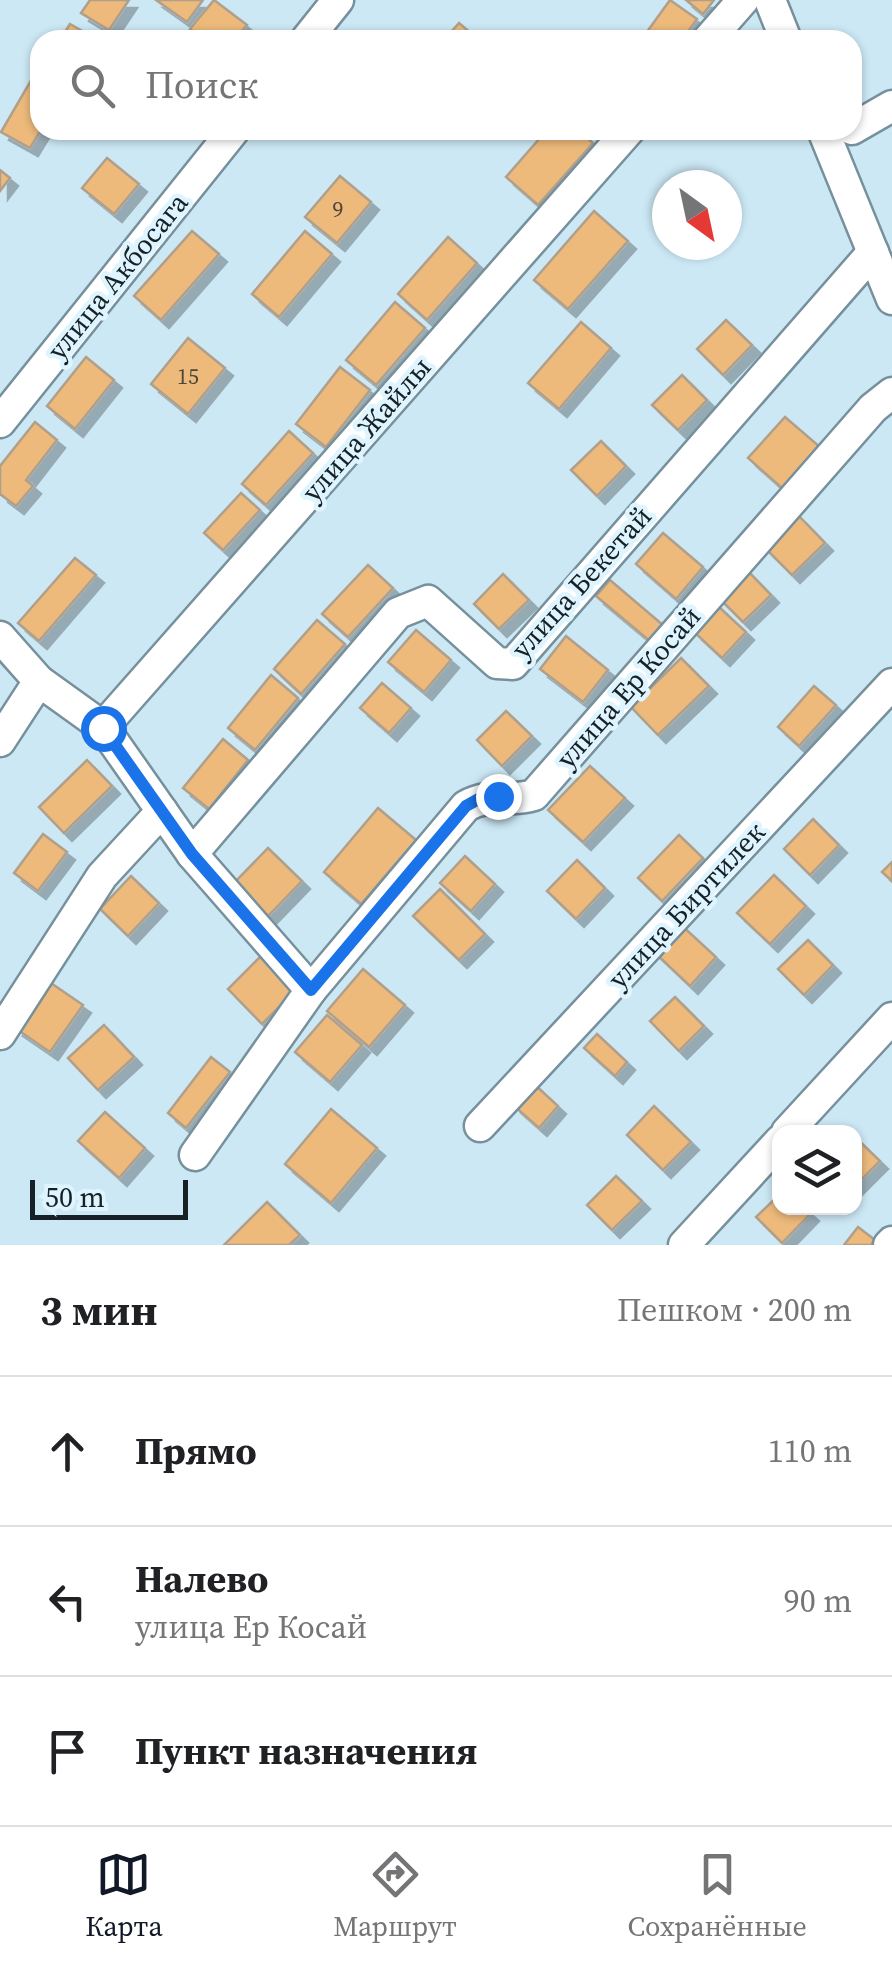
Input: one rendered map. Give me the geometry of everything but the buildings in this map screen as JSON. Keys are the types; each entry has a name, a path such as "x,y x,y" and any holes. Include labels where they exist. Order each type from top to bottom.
{"street":[{"path":"314,30 338,0"},
{"path":"717,30 743,0"},
{"path":"770,0 782,30"},
{"path":"862,121 892,106"},
{"name":"улица Акбосага","path":"0,422 226,140"},
{"name":"улица Жайлы","path":"103,728 620,140"},
{"path":"841,140 873,252 890,288"},
{"name":"улица Бекетай","path":"192,854 398,613 428,601 497,662 513,664 873,252"},
{"name":"улица Ер Косай","path":"195,1155 311,990 466,806 484,796 517,800 534,795 872,408 892,392"},
{"path":"0,638 39,680 103,728 192,854 311,990"},
{"path":"0,741 39,680"},
{"name":"улица Биртилек","path":"480,1126 892,684"},
{"path":"0,1034 102,876 162,810"},
{"path":"793,1125 892,1018"},
{"path":"684,1245 772,1150"}],"route":[{"path":"103,728 192,854 311,990 466,806 484,796 498,796"}]}
